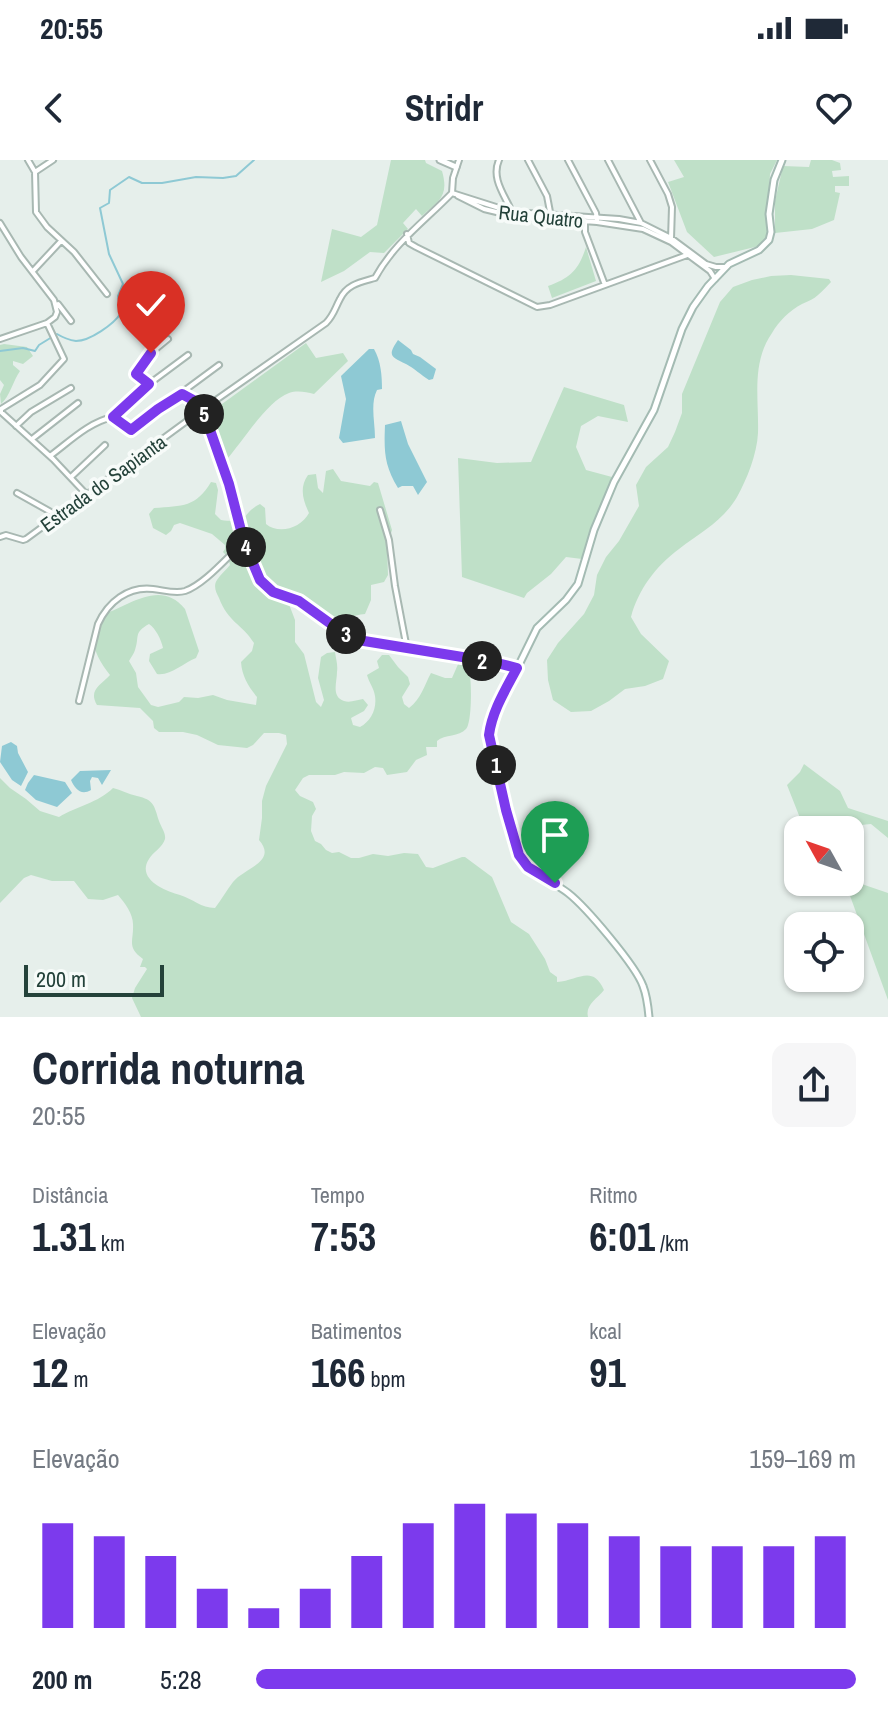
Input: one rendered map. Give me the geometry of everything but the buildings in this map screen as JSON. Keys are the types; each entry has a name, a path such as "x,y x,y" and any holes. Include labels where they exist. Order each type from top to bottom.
{"main road":[{"path":"440,160 458,163"},
{"path":"649,1017 643,985 631,965 573,897 528,867 519,855 489,735 490,724 537,628 578,584 594,530 614,482 654,410 682,329 693,307 727,266 759,250 769,240 774,180 782,160"}],"street":[{"path":"28,160 35,172 36,212 74,252 107,294"},
{"path":"35,172 53,160"},
{"path":"499,160 497,179 512,214"},
{"path":"528,160 547,196 551,217"},
{"path":"568,160 597,220"},
{"path":"608,160 642,226"},
{"path":"650,160 672,207 671,240"},
{"path":"452,193 458,163"},
{"name":"Rua Quatro","path":"452,193 484,209 512,214 642,226 671,240 706,264 727,266"},
{"name":"Estrada do Sapianta","path":"0,537 6,535 25,540 326,323 335,313 345,290 350,285 375,278 407,234 452,193"},
{"name":"Rua Quatro","path":"551,217 597,220"},
{"path":"585,221 585,232 605,285"},
{"path":"0,223 21,257 71,321"},
{"path":"407,234 409,243 416,247 537,307 687,255"},
{"path":"33,271 62,240"},
{"name":"Rua Quatro","path":"671,240 710,271 715,279"},
{"path":"0,339 47,323 55,317 56,306 51,296"},
{"path":"47,323 64,359 41,384 1,409 1,412 87,495"},
{"path":"149,384 136,374 151,353 168,339"},
{"path":"50,456 90,427 113,417 149,384 188,355"},
{"path":"113,417 131,430 219,365"},
{"path":"16,426 31,412 71,388"},
{"path":"182,394 204,408 244,542 260,580 267,588 299,601 349,637 358,640 517,668"},
{"path":"32,439 78,403"},
{"path":"71,477 105,445"},
{"path":"17,493 58,516"},
{"path":"380,510 389,540 407,649"},
{"path":"79,701 98,624 112,603 131,591 178,592 190,589 244,542"}],"green space":[{"path":"391,160 425,160 442,171 444,186 441,197 422,216 416,209 403,223 408,229 384,253 370,252 344,271 321,282 332,229 361,237 377,225"},
{"path":"674,160 777,160 770,174 767,235 759,246 714,257 687,232 668,182 684,177"},
{"path":"811,160 840,163 841,170 832,171 833,177 849,176 849,186 835,186 835,192 840,193 834,220 812,229 775,233 775,201 783,166 809,167"},
{"path":"586,247 596,281 552,298 548,286 573,272"},
{"path":"771,276 829,279 831,282 785,316 765,345 759,369 758,433 754,458 737,497 711,526 656,571 634,607 631,617 641,634 669,661 663,679 625,689 591,711 571,712 553,700 547,660 584,614 594,595 597,575 606,557 639,506 636,485 646,467 668,447 682,413 682,394 720,302 733,287"},
{"path":"306,343 316,358 343,353 348,361 314,394 292,392 272,404 227,459 211,412"},
{"path":"0,345 27,347 33,356 23,364 13,361 20,371 1,404 0,394 4,385 0,380"},
{"path":"564,387 624,405 628,422 598,416 581,426 576,447 586,470 612,477 582,559 566,557 524,598 462,577 458,458 497,463 531,462"},
{"path":"333,469 341,481 370,486 378,483 392,530 387,546 388,575 384,582 371,585 371,600 365,614 329,623 318,615 303,614 301,599 287,599 295,620 295,642 304,654 316,702 321,707 324,700 318,678 321,657 335,652 337,696 346,702 363,699 368,705 351,718 353,725 360,727 372,714 375,696 367,675 379,668 377,661 382,655 389,655 408,677 410,684 402,697 409,708 431,673 452,678 463,660 470,676 471,701 466,729 440,739 437,747 426,747 427,755 416,760 407,772 387,775 383,768 375,767 364,773 344,772 303,778 295,790 313,802 316,809 311,831 315,841 332,853 339,852 351,858 373,854 418,854 426,867 433,868 465,857 492,877 511,922 529,934 550,972 557,977 557,982 589,976 599,982 604,990 590,1006 588,1017 141,1017 132,998 147,969 140,967 143,959 133,947 132,916 118,895 103,900 88,899 74,881 52,881 31,875 24,878 0,903 0,778 40,811 59,817 113,788 147,799 154,807 165,837 146,866 149,878 160,887 205,907 215,908 233,882 262,859 264,848 259,840 262,801 287,744 286,735 264,733 247,748 218,745 197,735 159,732 140,708 97,705 95,692 110,675 94,647 93,631 99,616 132,602 154,595 175,600 185,609 199,651 196,658 177,669 157,674 149,661 150,654 163,648 161,641 149,624 141,630 129,661 136,673 138,687 151,705 158,707 179,702 184,697 213,695 256,705 257,697 246,681 241,662 252,651 254,643 227,612 215,589 217,580 230,565 223,552 225,545 212,534 180,523 166,535 153,528 149,514 154,508 194,501 211,482 216,483 218,490 215,514 221,520 237,521 260,504 265,508 266,524 277,529 289,528 301,523 309,513 303,494 308,475 316,474 318,488 323,493 326,471"},
{"path":"804,764 840,791 848,808 888,821 888,838 871,824 864,825 864,816 799,816 787,785"},
{"path":"864,885 888,893 888,1000 864,934 864,912 856,912 850,896 864,896"}],"water":[{"path":"398,340 436,369 433,379 429,380 394,358 392,350"},
{"path":"369,349 374,349 382,379 382,389 377,390 374,401 375,438 343,443 339,438 346,399 341,376"},
{"path":"401,421 408,444 427,482 418,495 413,486 398,488 387,465 385,425"},
{"path":"11,742 17,746 28,772 21,786 12,780 0,762 2,746"},
{"path":"111,770 102,785 98,778 92,777 91,790 87,792 79,791 71,780 80,771"},
{"path":"34,775 65,782 72,793 57,807 36,800 25,790"}],"waterway":[{"path":"57,334 71,340 82,340 101,331 121,313 118,296 123,284 109,254 100,208 109,203 110,190 129,177 142,183 162,183 196,177 236,176 254,160"},
{"path":"0,351 23,348 35,351 52,337"}],"route":[{"path":"151,353 136,374 149,384 113,417 131,430 182,394 206,407 203,410 229,484 244,542 260,580 267,588 299,601 349,637 358,640 517,668 490,724 489,735 519,855 528,867 555,883"}]}
